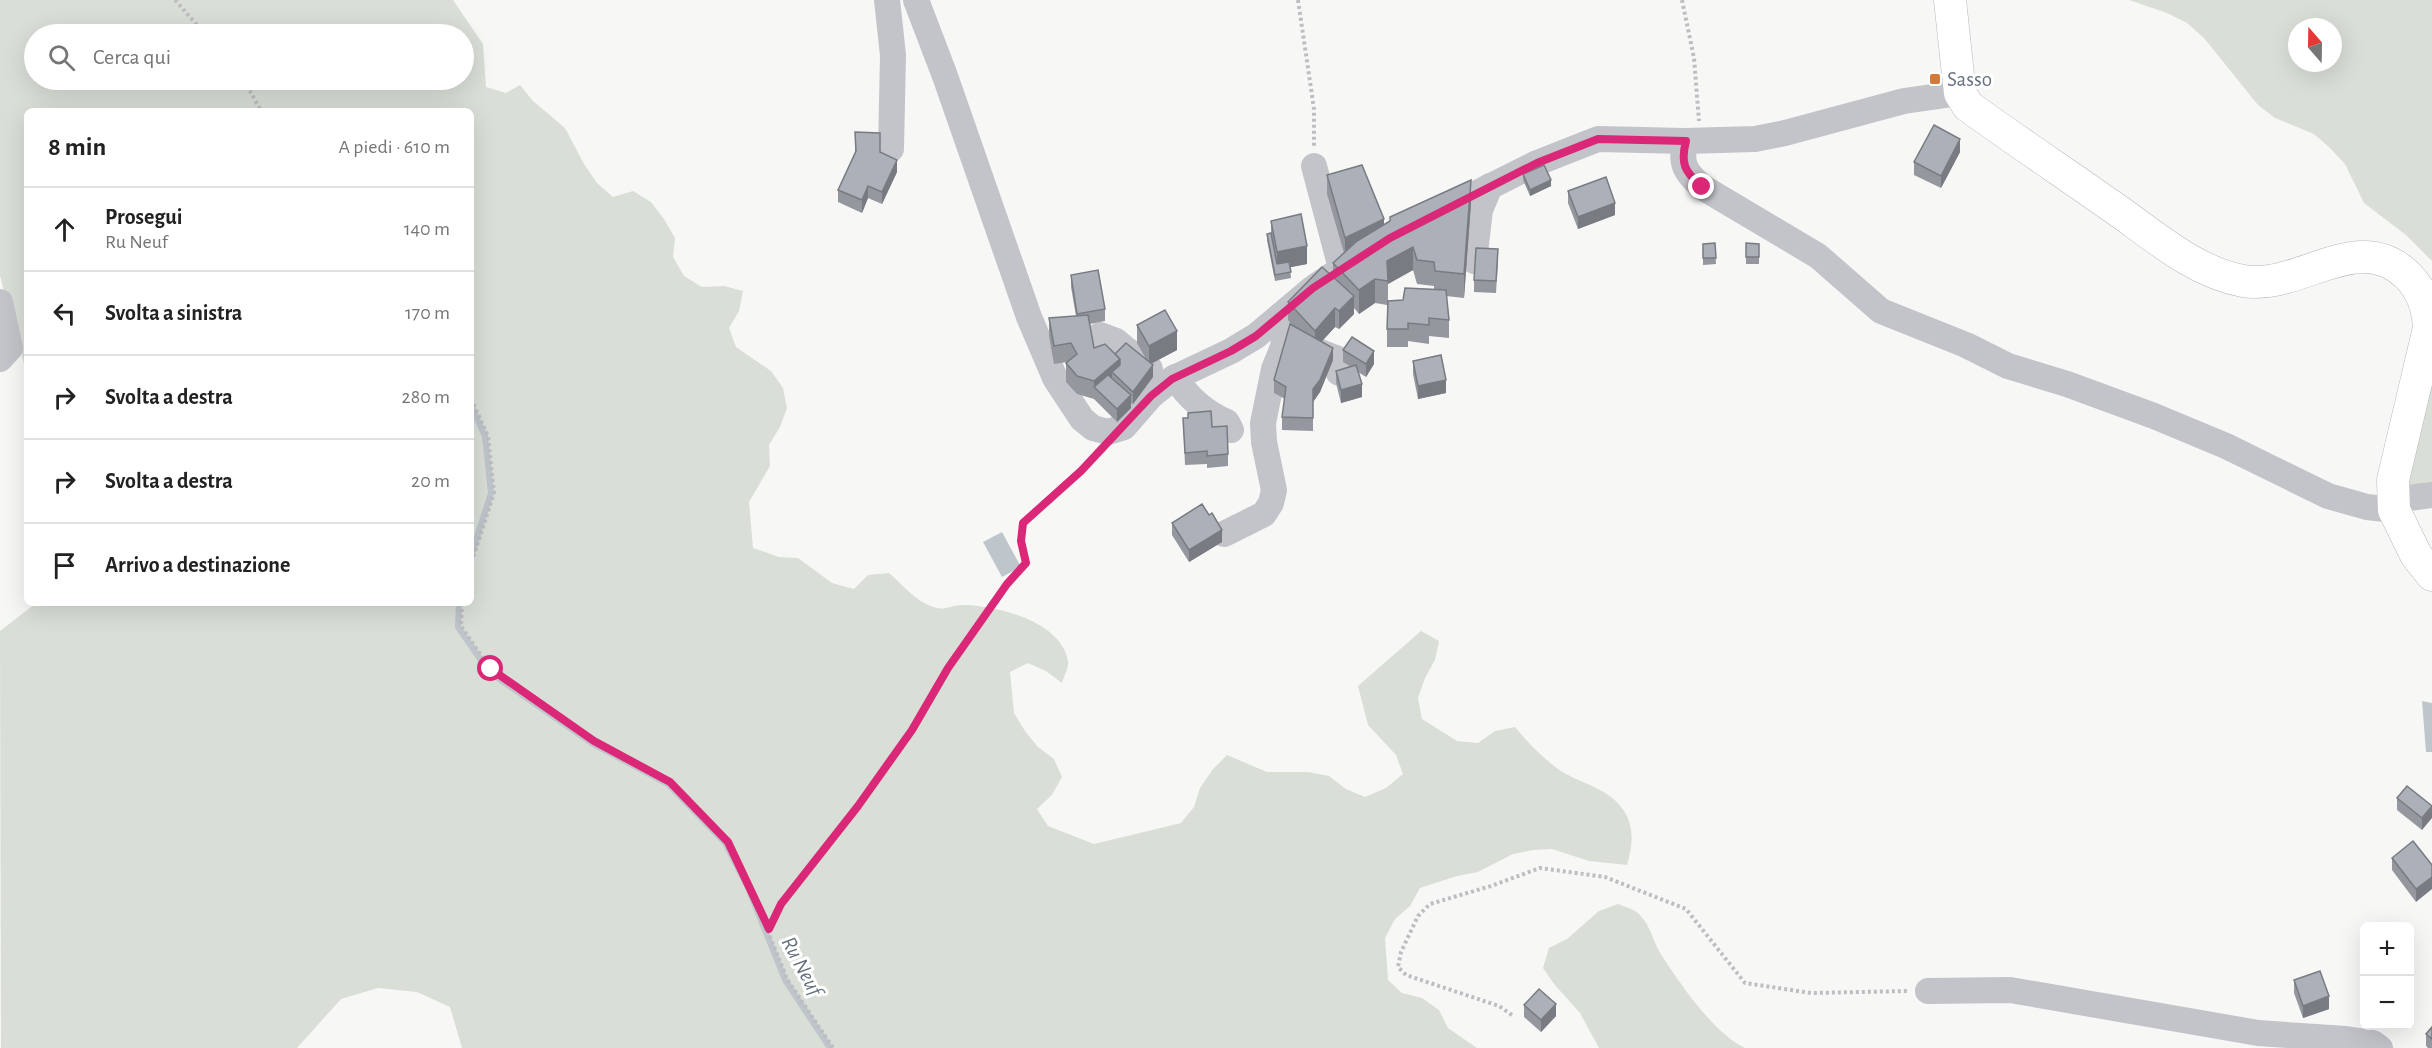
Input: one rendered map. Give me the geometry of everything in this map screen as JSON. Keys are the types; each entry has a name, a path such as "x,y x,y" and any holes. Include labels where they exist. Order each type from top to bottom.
{"main road":[{"path":"1950,0 1960,93 1968,106 2195,264 2244,281 2284,278 2354,256 2376,258 2397,266 2412,280 2424,299 2429,328 2398,450 2393,480 2393,503 2415,555 2432,575"}],"street":[{"path":"887,0 893,55 891,149"},
{"path":"916,0 1029,317 1055,378 1082,419 1093,428 1108,432 1124,427 1151,396 1174,378 1231,351 1282,323 1341,268 1380,244"},
{"path":"1420,221 1537,163 1598,139 1692,141 1755,139 1904,101 1960,93"},
{"path":"1692,141 1682,158 1689,176 1702,187 1818,256 1881,311 1966,345 2008,366 2078,388 2226,446 2328,496 2367,507 2432,495"},
{"path":"1314,166 1341,268"},
{"path":"1474,261 1480,210 1490,186"},
{"path":"0,302 10,348 0,359"},
{"path":"1282,323 1312,349 1338,359 1339,373"},
{"path":"1224,534 1264,514 1271,503 1274,490 1264,442 1263,423 1274,369 1283,347 1282,323"},
{"path":"1100,335 1116,341 1142,364 1174,378 1186,396 1213,416 1227,422 1231,430"},
{"path":"1266,403 1283,448"},
{"path":"1928,991 2010,990 2258,1033 2364,1041 2380,1048"}],"path":[{"path":"175,0 197,24"},
{"path":"1298,0 1314,109 1314,166"},
{"path":"1682,0 1694,58 1692,141"},
{"path":"249,90 259,108"},
{"path":"474,405 488,435 494,493 474,555"},
{"path":"769,929 781,904 858,806 912,730 948,668 1007,584 1026,563 1021,541 1023,523 1081,471 1124,427"},
{"path":"462,606 461,626 491,669 594,741 670,782 698,808 728,842 769,929 787,979 833,1048"},
{"path":"1512,1015 1499,1006 1406,975 1398,967 1401,952 1418,916 1430,903 1491,886 1540,868 1605,878 1686,909 1745,984 1811,993 1928,991"}],"shaded area":[{"path":"0,0 453,0 469,24 24,24 24,90 474,90 474,31 483,44 486,87 506,93 520,85 533,101 565,128 597,183 613,197 633,191 651,202 675,238 673,257 684,276 702,287 724,286 743,291 739,311 729,328 736,347 771,371 783,388 787,408 780,427 769,445 770,466 749,502 753,548 779,557 798,558 832,583 854,589 868,575 889,573 923,603 930,606 940,608 961,605 978,606 1010,613 1041,626 1063,647 1068,663 1062,683 1046,671 1028,663 1010,672 1014,713 1038,747 1054,759 1062,777 1052,795 1037,809 1048,826 1094,844 1181,823 1194,807 1200,788 1213,769 1227,755 1267,772 1308,772 1329,776 1346,789 1365,797 1386,788 1403,774 1396,755 1368,725 1358,686 1421,631 1439,641 1435,660 1418,698 1422,719 1457,741 1478,743 1495,731 1515,727 1552,764 1566,774 1600,790 1619,804 1629,822 1631,832 1632,842 1627,865 1589,861 1552,849 1533,850 1513,854 1478,872 1420,888 1410,906 1395,919 1385,938 1388,980 1402,993 1422,998 1439,1010 1448,1028 1477,1048 462,1048 450,1007 417,992 378,988 341,999 297,1048 1,1048 0,631 32,606 474,606 474,108 24,108 24,364 0,276"},
{"path":"2129,0 2432,0 2432,261 2406,235 2364,203 2345,164 2330,148 2314,134 2275,118 2258,105 2204,38 2187,23 2167,13"},
{"path":"2432,367 2432,490 2403,488"},
{"path":"1002,532 1021,567 1002,577 983,542"},
{"path":"2422,701 2432,703 2432,752 2426,752"},
{"path":"1618,904 1635,911 1643,918 1659,951 1697,1005 1721,1031 1745,1048 1599,1048 1580,1013 1543,968 1549,948 1567,939 1599,911"}],"building":[{"path":"1934,125 1960,139 1941,176 1914,162"},
{"path":"855,132 880,133 880,152 897,160 882,192 868,186 862,200 838,190 856,151"},
{"path":"1362,165 1384,219 1345,238 1327,175"},
{"path":"1544,165 1551,180 1530,190 1523,174"},
{"path":"1606,177 1615,203 1578,217 1568,191"},
{"path":"1471,180 1464,274 1435,271 1434,262 1417,260 1413,247 1387,261 1388,281 1375,279 1359,290 1333,263 1357,241 1390,221 1390,217"},
{"path":"1301,214 1307,246 1277,252 1271,221"},
{"path":"1271,233 1277,264 1289,262 1291,272 1275,275 1267,234"},
{"path":"1715,243 1716,258 1703,258 1703,244"},
{"path":"1746,243 1759,244 1759,257 1746,257"},
{"path":"1476,248 1498,249 1496,281 1474,280"},
{"path":"1322,267 1354,296 1339,311 1335,308 1315,331 1288,302"},
{"path":"1098,270 1105,309 1077,314 1071,275"},
{"path":"1405,288 1446,290 1449,320 1429,318 1429,325 1408,323 1408,329 1387,329 1388,301 1403,300"},
{"path":"1165,310 1177,331 1149,346 1137,325"},
{"path":"1088,315 1094,348 1105,344 1120,359 1094,381 1077,376 1066,363 1077,354 1071,343 1054,346 1049,318"},
{"path":"1290,324 1333,348 1320,380 1313,389 1313,418 1282,417 1286,387 1274,380"},
{"path":"1352,337 1374,351 1366,364 1343,350"},
{"path":"1126,343 1153,365 1133,392 1112,372 1120,365 1120,359 1115,354"},
{"path":"1441,355 1446,380 1418,386 1413,361"},
{"path":"1356,365 1362,384 1341,390 1336,371"},
{"path":"1108,375 1131,395 1117,409 1094,387"},
{"path":"1211,411 1212,427 1227,426 1228,454 1207,456 1207,451 1185,453 1183,418 1188,418 1188,413"},
{"path":"1202,504 1209,515 1212,513 1222,530 1189,550 1172,523"},
{"path":"2407,786 2432,806 2422,818 2397,798"},
{"path":"2413,841 2432,865 2432,877 2416,889 2392,858"},
{"path":"2320,971 2329,996 2303,1006 2294,980"},
{"path":"1539,989 1556,1004 1541,1020 1524,1005"},
{"path":"2432,1027 2432,1039 2426,1034"}],"waterway":[{"name":"Ru Neuf","path":"474,412 485,436 491,493 474,547"},
{"name":"Ru Neuf","path":"459,606 458,627 489,672 593,744 668,784 725,843 748,888 785,980 830,1048"}],"place":[{"name":"Sasso","path":"1935,79"}],"route":[{"path":"491,669 594,741 670,782 698,808 728,842 769,929 781,904 858,806 912,730 948,668 1007,584 1026,563 1021,541 1023,523 1081,471 1138,413 1151,396 1172,379 1231,351 1256,336 1313,288 1390,238 1537,163 1598,139 1686,141 1682,158 1689,176 1702,187"}]}
